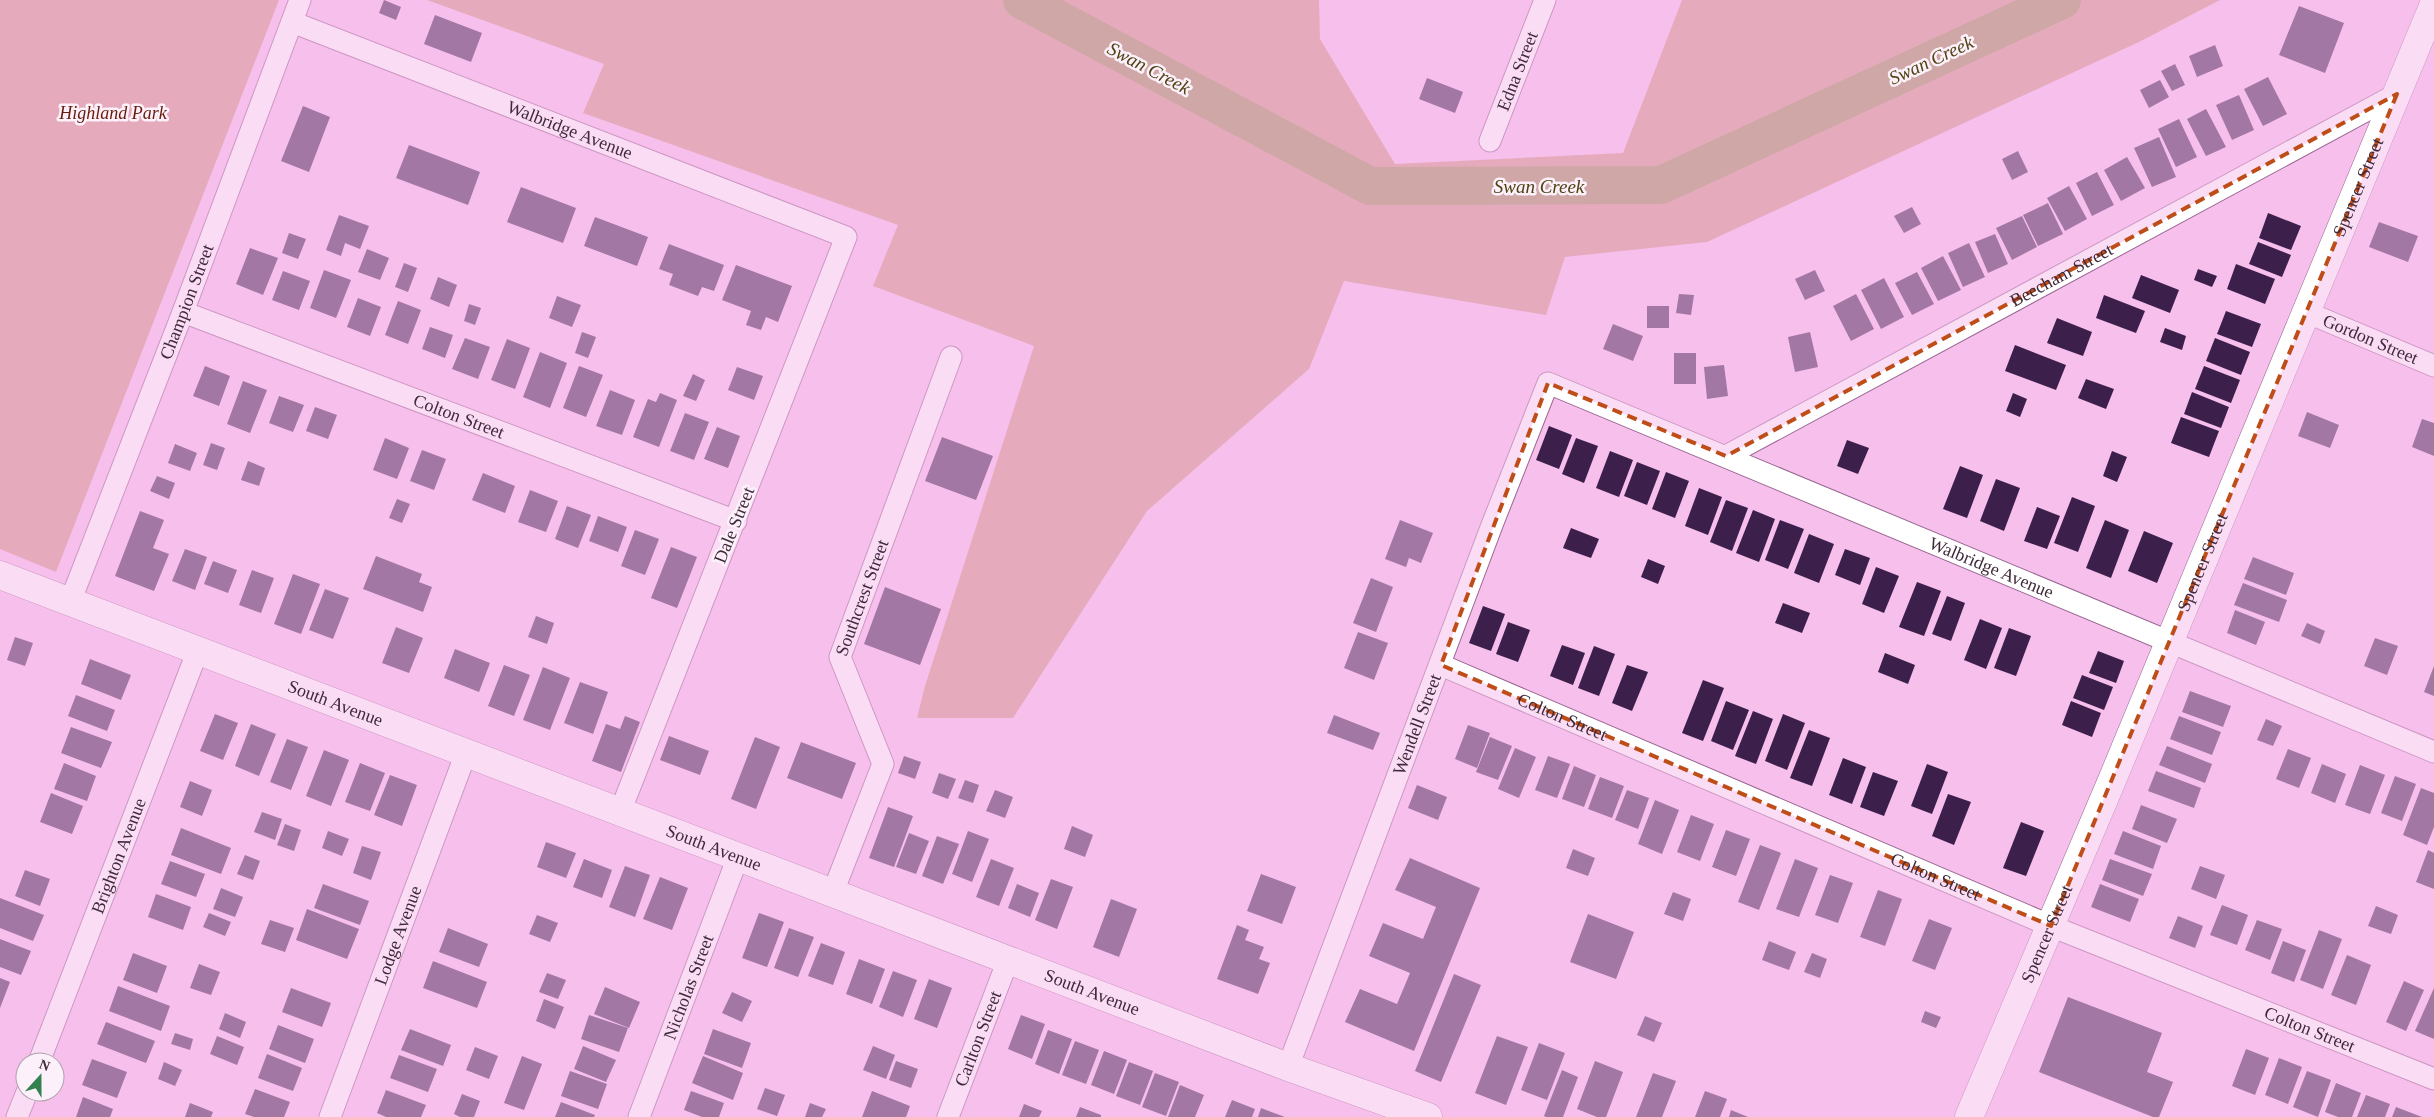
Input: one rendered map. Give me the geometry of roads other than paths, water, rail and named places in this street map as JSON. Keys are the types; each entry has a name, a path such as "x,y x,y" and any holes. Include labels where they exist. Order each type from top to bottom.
{"street":[{"name":"Champion Street","path":"70,602 183,312 300,0"},
{"name":"Edna Street","path":"1490,141 1545,0"},
{"name":"Spencer Street","path":"1969,1117 2434,4"},
{"name":"Walbridge Avenue","path":"292,22 846,237"},
{"name":"Beecham Street","path":"1726,456 2398,94"},
{"name":"Dale Street","path":"620,812 736,521 846,237"},
{"name":"Colton Street","path":"183,312 736,521"},
{"name":"Gordon Street","path":"2306,312 2434,366"},
{"name":"Southcrest Street","path":"833,892 883,764 840,657 952,357"},
{"name":"Walbridge Avenue","path":"1548,383 2434,752"},
{"name":"Wendell Street","path":"1288,1067 1441,665 1492,525 1548,383"},
{"name":"South Avenue","path":"0,575 1288,1067 1428,1117"},
{"name":"Brighton Avenue","path":"43,1052 198,650"},
{"name":"Colton Street","path":"1441,665 2050,926 2434,1079"},
{"name":"Lodge Avenue","path":"330,1117 466,753"},
{"name":"Nicholas Street","path":"639,1117 738,857"},
{"name":"Carlton Street","path":"948,1117 1008,960"},
{"path":"17,1117 23,1102"}],"waterway":[{"name":"Swan Creek","path":"1022,0 1370,186 1661,185 2062,0"}],"park label":[{"name":"Highland Park","path":"113,113"}]}
